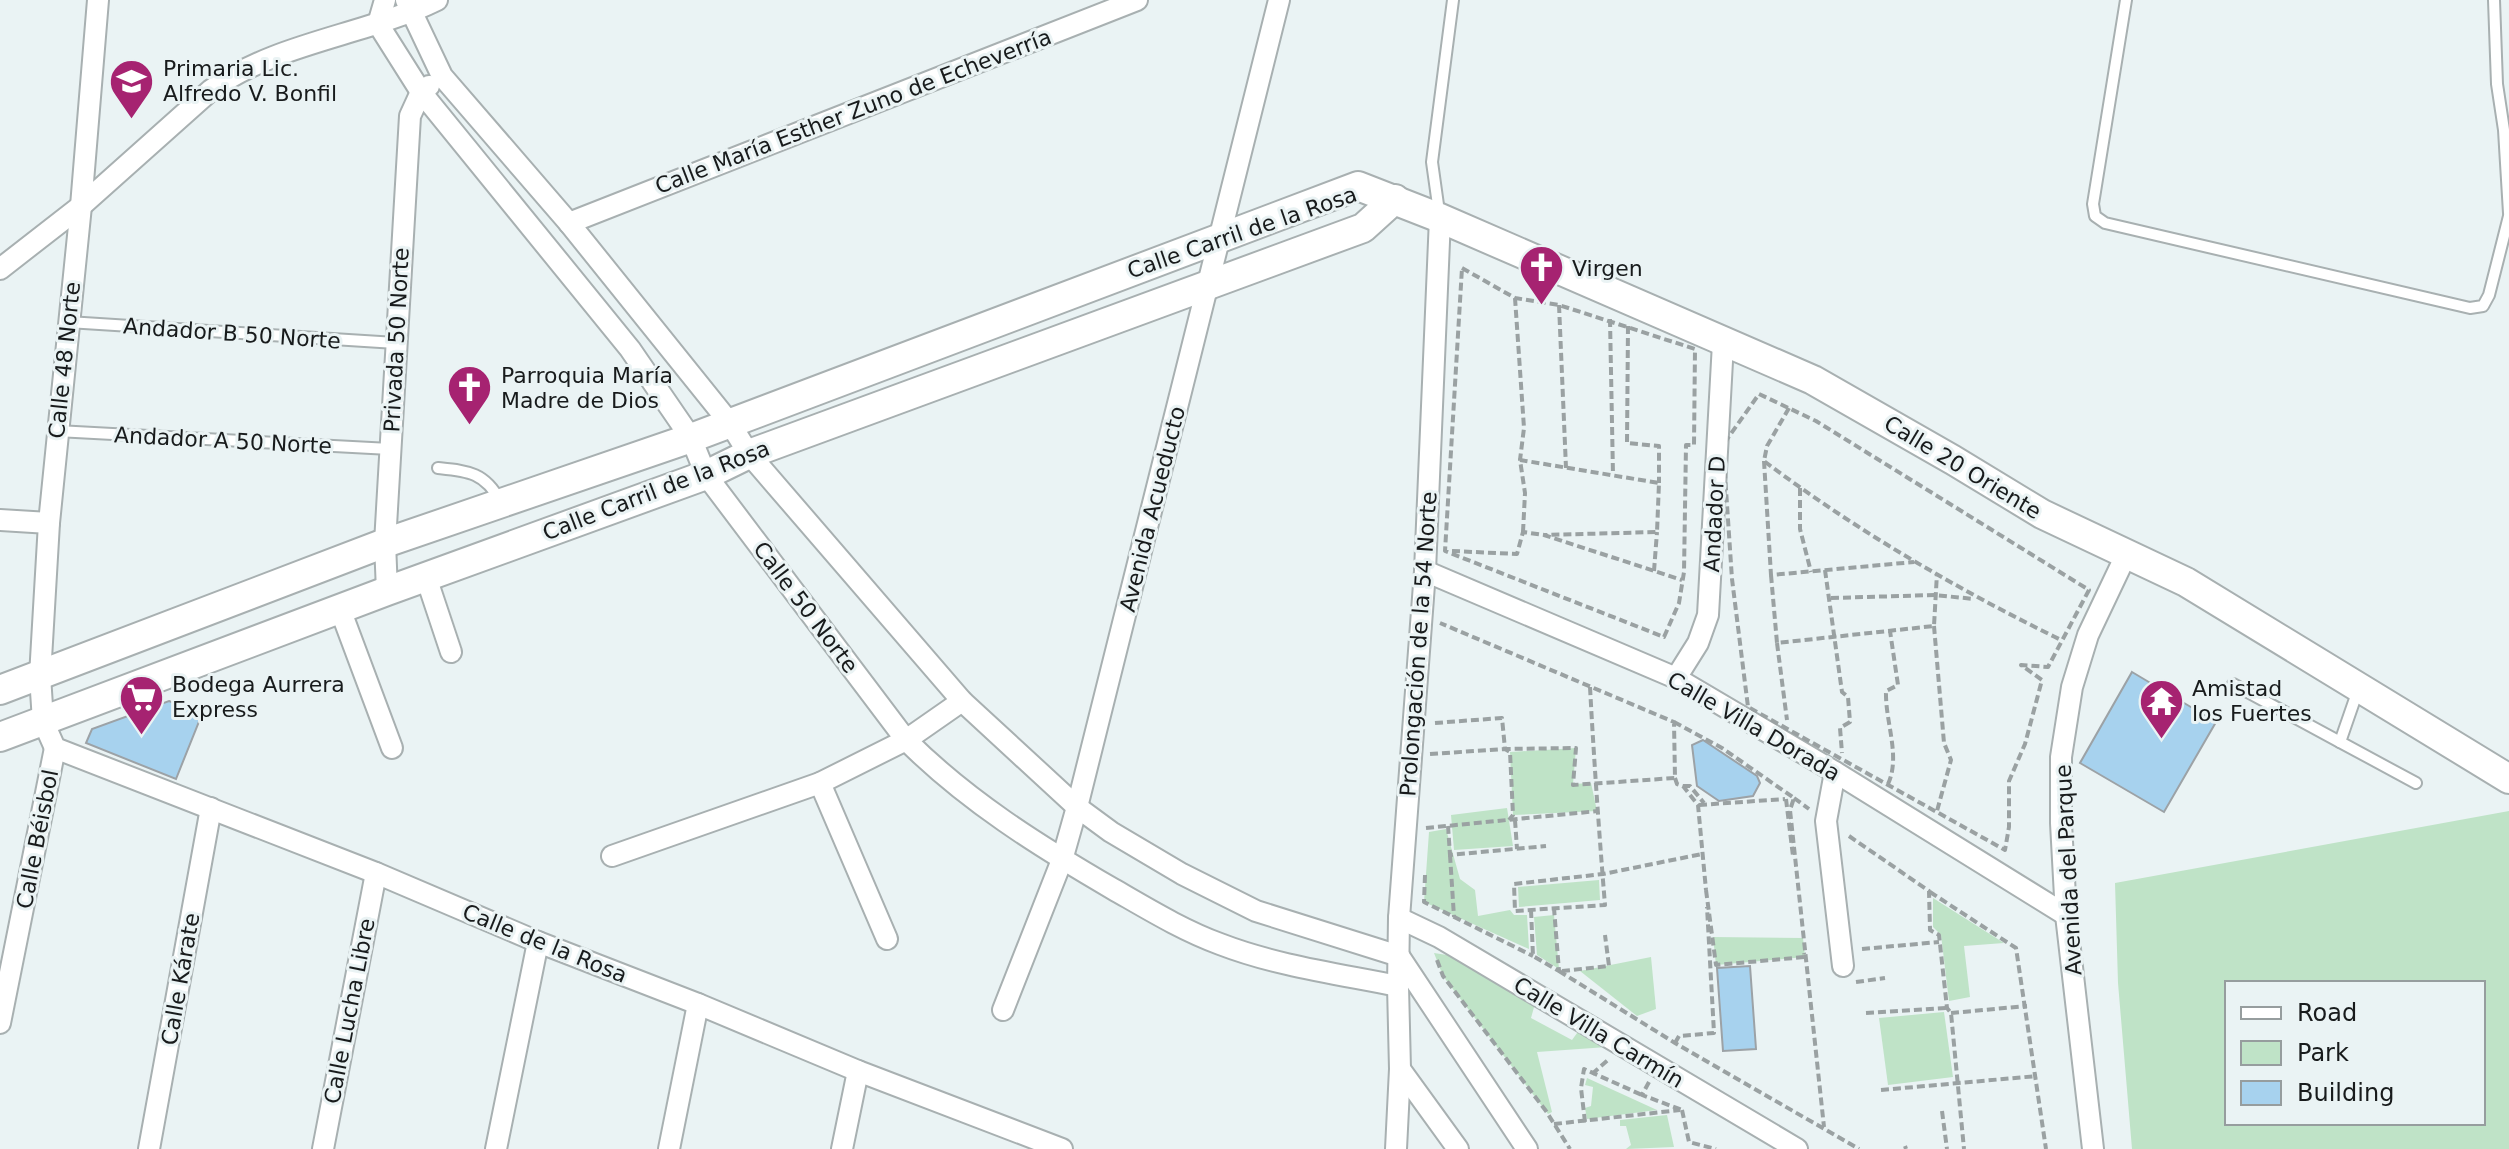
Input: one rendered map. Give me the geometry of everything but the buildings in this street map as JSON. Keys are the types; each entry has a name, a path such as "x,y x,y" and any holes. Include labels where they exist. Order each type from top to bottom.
{"main road":[{"name":"Calle Carril de la Rosa","path":"0,690 385,543 691,438 1358,186 1395,199 1363,228 749,454 706,475 0,737"},
{"name":"Calle 20 Oriente","path":"1395,199 1813,380 2042,514 2186,582 2509,779"}],"street":[{"name":"Calle 48 Norte","path":"43,721 40,676 56,431 81,206 98,0"},
{"path":"378,24 385,0"},
{"path":"0,269 81,206 233,74 260,62 378,24 408,6 437,0"},
{"name":"Calle María Esther Zuno de Echeverría","path":"569,223 1137,0"},
{"name":"Avenida Acueducto","path":"1003,1010 1062,860 1077,807 1279,0"},
{"path":"408,6 442,76 569,223 729,422 749,454 962,701 1077,807 1111,832 1182,874 1256,911 1399,956 1527,1149"},
{"name":"Calle 50 Norte","path":"378,24 421,92 630,349 691,438 706,475 906,740 942,776 1062,860 1172,923 1221,945 1274,961 1398,986"},
{"path":"421,92 442,76"},
{"name":"Privada 50 Norte","path":"387,591 385,543 410,116 421,92"},
{"name":"Prolongación de la 54 Norte","path":"1396,1149 1400,1069 1399,918 1425,571 1440,218"},
{"name":"Andador D","path":"1676,678 1698,643 1708,615 1723,343"},
{"path":"0,520 49,523"},
{"name":"Avenida del Parque","path":"2093,1149 2066,915 2061,757 2072,687 2088,635 2126,555"},
{"name":"Calle Villa Dorada","path":"1425,571 1676,678 1837,766 2066,915"},
{"path":"426,577 451,652"},
{"path":"340,609 392,748"},
{"path":"612,856 820,783 906,740 962,701"},
{"path":"43,721 55,748"},
{"name":"Calle de la Rosa","path":"55,748 376,873 538,942 698,1004 1015,1140 1062,1149"},
{"name":"Calle Béisbol","path":"0,1023 55,748"},
{"path":"1837,766 1826,821 1847,958"},
{"path":"820,783 887,939"},
{"name":"Calle Kárate","path":"149,1149 211,808"},
{"name":"Calle Lucha Libre","path":"323,1149 376,873"},
{"name":"Calle Villa Carmín","path":"1399,918 1439,937 1791,1147"},
{"path":"496,1149 538,942"},
{"path":"669,1149 698,1004"},
{"path":"1400,1069 1458,1149"},
{"path":"842,1149 858,1071"}],"lane":[{"path":"1440,218 1432,162 1453,0"},
{"path":"2126,0 2093,204 2095,216 2105,223 2470,308 2483,306 2489,295 2509,214 2507,129 2497,84 2494,0"},
{"path":"2495,44 2509,40"},
{"name":"Andador B 50 Norte","path":"68,322 396,343"},
{"name":"Andador A 50 Norte","path":"56,431 390,449"},
{"path":"438,468 464,471 484,479 501,503"},
{"path":"2233,684 2416,783"},
{"path":"2340,742 2359,688"}],"path":[{"path":"1462,268 1515,298 1559,305 1610,319 1695,349 1694,445 1686,445 1683,580 1679,603 1664,637 1445,551 1462,268"},
{"path":"1445,551 1517,554 1523,532 1525,493 1520,460 1524,428 1515,298"},
{"path":"1559,305 1566,468"},
{"path":"1610,319 1613,475"},
{"path":"1628,325 1627,443 1659,446 1654,571"},
{"path":"1759,394 1843,437 2089,590 2061,640 2048,667 2021,665 2042,680 2025,744 2009,781 2009,827 2005,850 1887,786 1837,766 1788,730 1748,707 1732,579 1723,445 1759,394"},
{"path":"1788,730 1777,643 1764,461 1767,446 1789,408"},
{"path":"1520,460 1659,483"},
{"path":"1764,461 1914,562 1977,599 2061,640"},
{"path":"1800,488 1800,529 1811,572"},
{"path":"1523,532 1544,535 1657,532"},
{"path":"1544,535 1683,580"},
{"path":"1771,575 1914,562"},
{"path":"1825,570 1842,692 1848,697 1850,722 1840,728 1843,752 1837,766"},
{"path":"1936,813 1951,760 1944,743 1934,626 1937,573"},
{"path":"1830,598 1935,595 1977,599"},
{"path":"1422,620 1439,623 1674,722 1722,748 2016,948 2046,1149"},
{"path":"1777,643 1934,626"},
{"path":"1887,786 1895,769 1886,691 1898,685 1890,631"},
{"path":"1590,687 1595,783 1598,811 1603,874 1605,905 1515,911 1514,884 1603,874 1702,854"},
{"path":"1432,723 1502,718 1505,749"},
{"path":"1674,722 1675,778 1677,784 1701,804 1702,854 1716,965 1805,957 1786,799"},
{"path":"1429,769 1430,754 1576,748 1573,785 1675,778"},
{"path":"1505,749 1510,752 1512,820 1517,849"},
{"path":"1794,798 1790,810 1824,1127"},
{"path":"1701,804 1786,799"},
{"path":"1786,799 1791,816"},
{"path":"1427,814 1426,829 1598,811"},
{"path":"1448,826 1454,917"},
{"path":"1450,855 1546,846"},
{"path":"1425,873 1424,902 1533,956 1675,1043 1859,1149"},
{"path":"1675,1043 1679,1036 1714,1033 1706,890"},
{"path":"1929,891 1930,930 1939,935 1947,1008 1951,1013 1964,1149"},
{"path":"1554,908 1559,971"},
{"path":"1531,910 1533,956"},
{"path":"1559,971 1609,966 1605,935"},
{"path":"1847,958 1939,942"},
{"path":"1448,961 1434,953 1443,976 1570,1149"},
{"path":"1951,1013 2027,1006"},
{"path":"1866,1013 1947,1008"},
{"path":"1592,1074 1612,1056"},
{"path":"1585,1122 1581,1088 1584,1069 1682,1110"},
{"path":"1881,1090 2037,1076"},
{"path":"1642,1095 1652,1077"},
{"path":"1554,1124 1682,1110"},
{"path":"1682,1110 1689,1142 1716,1149"},
{"path":"1942,1111 1947,1149"}],"green space":[{"path":"1576,748 1573,784 1591,783 1597,811 1513,815 1510,752"},
{"path":"1507,808 1513,846 1454,850 1451,815"},
{"path":"2509,811 2509,1149 2132,1149 2118,983 2115,883"},
{"path":"1446,829 1460,879 1475,890 1478,916 1510,910 1514,915 1527,915 1529,949 1424,902 1429,832"},
{"path":"1599,880 1600,900 1519,907 1518,887"},
{"path":"1933,898 2004,943 1964,946 1970,997 1949,1001 1941,935 1933,927"},
{"path":"1554,915 1559,969 1537,955 1534,917"},
{"path":"1713,937 1803,938 1805,957 1716,965"},
{"path":"1434,953 1492,962 1536,1000 1531,1018 1572,1040 1580,1029 1607,1047 1537,1052 1552,1112 1548,1114 1443,976"},
{"path":"1651,957 1656,1009 1637,1016 1580,971"},
{"path":"1944,1012 1953,1077 1888,1085 1879,1018"},
{"path":"1587,1078 1657,1110 1587,1119 1585,1108 1591,1106 1593,1087 1585,1085"},
{"path":"1667,1115 1674,1147 1626,1149 1631,1145 1626,1126 1620,1126 1620,1120"}],"place":[{"name":"Primaria Lic. Alfredo V. Bonfil","path":"132,120"},
{"name":"Virgen","path":"1541,307"},
{"name":"Parroquia María Madre de Dios","path":"470,427"},
{"name":"Bodega Aurrera Express","path":"141,736"},
{"name":"Amistad los Fuertes","path":"2161,740"}]}
